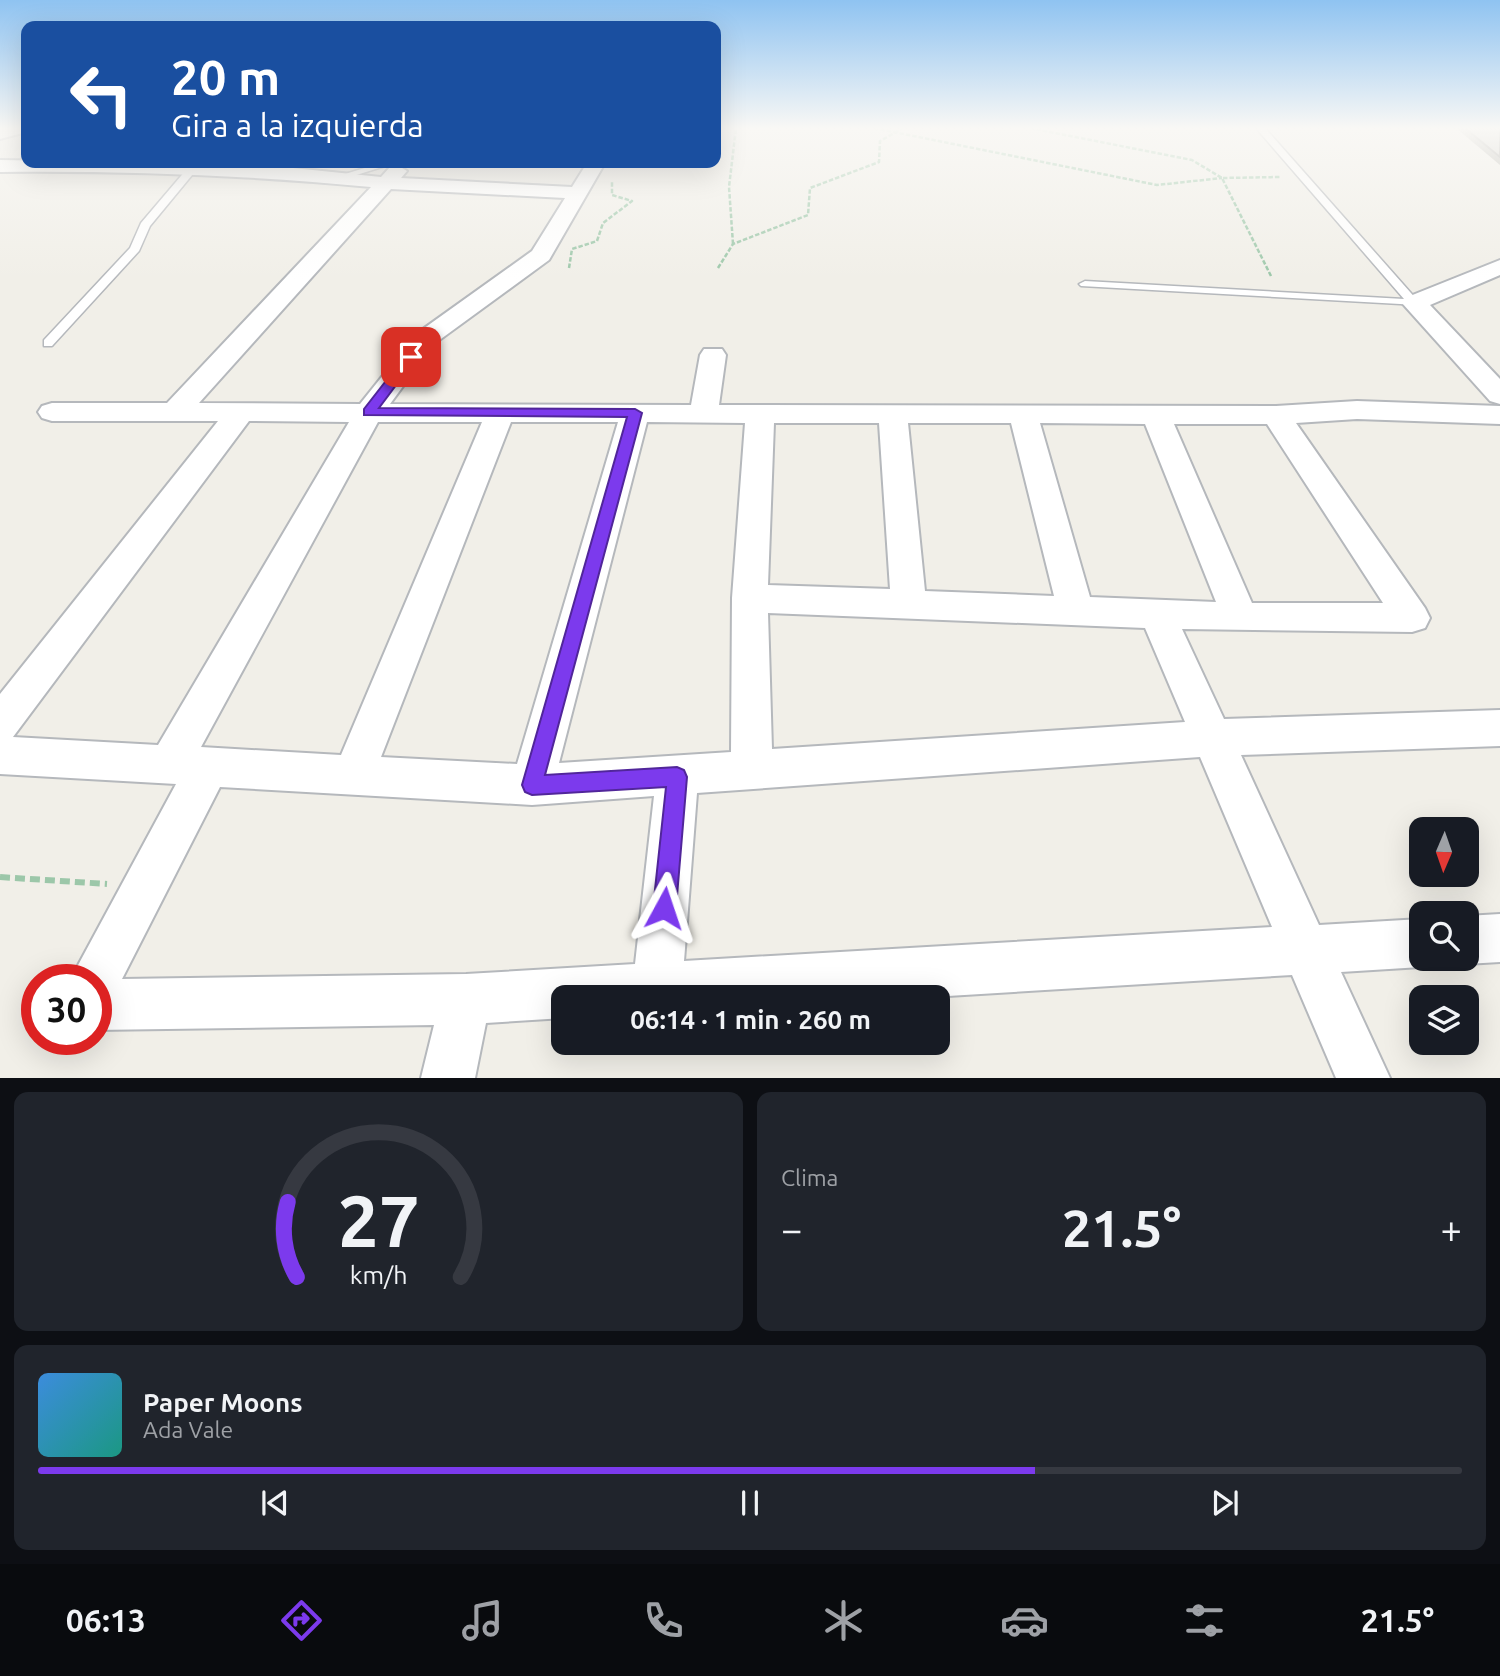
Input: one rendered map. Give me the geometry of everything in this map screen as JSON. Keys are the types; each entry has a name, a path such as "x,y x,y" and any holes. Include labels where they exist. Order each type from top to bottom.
{"street":[{"path":"176,411 383,178"},
{"path":"438,178 578,193"},
{"path":"104,964 145,887 189,766 369,412 425,339 541,255 578,193 593,178"},
{"path":"1500,267 1413,303 1500,395"},
{"path":"704,413 713,355"},
{"path":"52,412 1276,415 1357,410 1500,415"},
{"path":"0,724 241,412"},
{"path":"353,775 500,413"},
{"path":"532,785 635,413"},
{"path":"752,769 750,598 760,413"},
{"path":"893,414 909,604"},
{"path":"1023,414 1076,611"},
{"path":"1155,414 1240,617"},
{"path":"750,598 1240,617 1412,618 1276,415"},
{"path":"1157,614 1363,1077"},
{"path":"0,755 532,785 1213,738 1500,728"},
{"path":"657,985 677,777"},
{"path":"1479,939 1500,938"},
{"path":"692,985 1409,944"},
{"path":"112,1005 466,999 551,994"},
{"path":"448,1077 466,999"}],"lane":[{"path":"48,343 135,249 145,225 184,178"},
{"path":"1306,178 1413,303"},
{"path":"1085,284 1413,303"}],"path":[{"path":"569,268 572,249 597,241 603,223 632,201 612,195 607,178"},
{"path":"718,268 733,244 730,178"},
{"path":"733,244 808,215 810,188 836,178"},
{"path":"1124,178 1157,185 1220,178"},
{"path":"1223,178 1271,276"},
{"path":"0,877 145,887"}],"route":[{"path":"411,357 369,412 635,413 532,785 677,777 664,908"}]}
